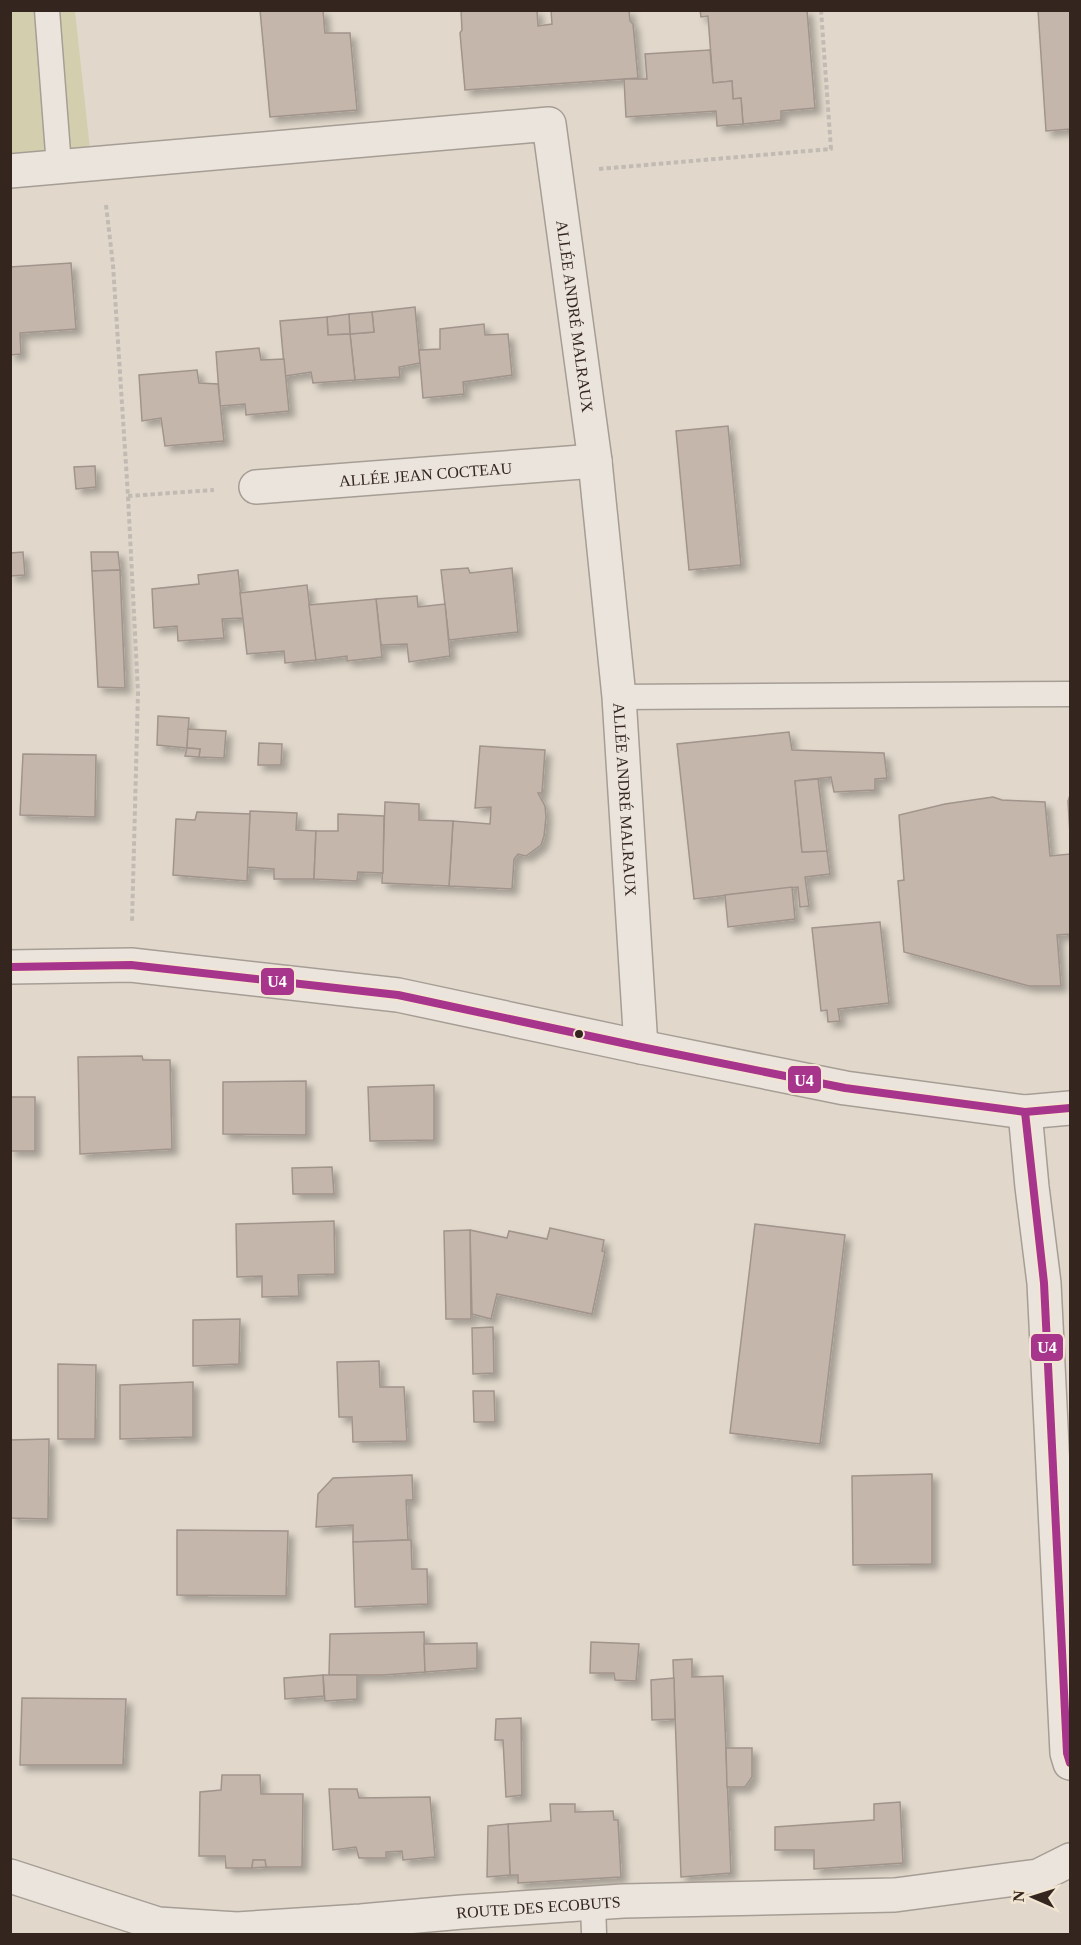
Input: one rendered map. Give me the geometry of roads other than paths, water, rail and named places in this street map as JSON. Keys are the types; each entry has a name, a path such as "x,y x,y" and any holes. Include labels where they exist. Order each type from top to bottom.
{"street":[{"name":"ALLÉE ANDRÉ MALRAUX","path":"10,171 549,124 595,461 619,697 641,1047"},
{"name":"ALLÉE JEAN COCTEAU","path":"256,487 595,461"},
{"path":"10,967 131,965 398,995 845,1088 1025,1112 1071,1108"},
{"path":"1025,1112 1032,1187 1058,1281 1067,1753 1071,1763"},
{"name":"ROUTE DES ECOBUTS","path":"10,1876 158,1924 237,1929 593,1919 895,1895 1038,1876 1071,1860"}],"lane":[{"path":"47,10 59,166"},
{"path":"619,697 1071,694"}]}
